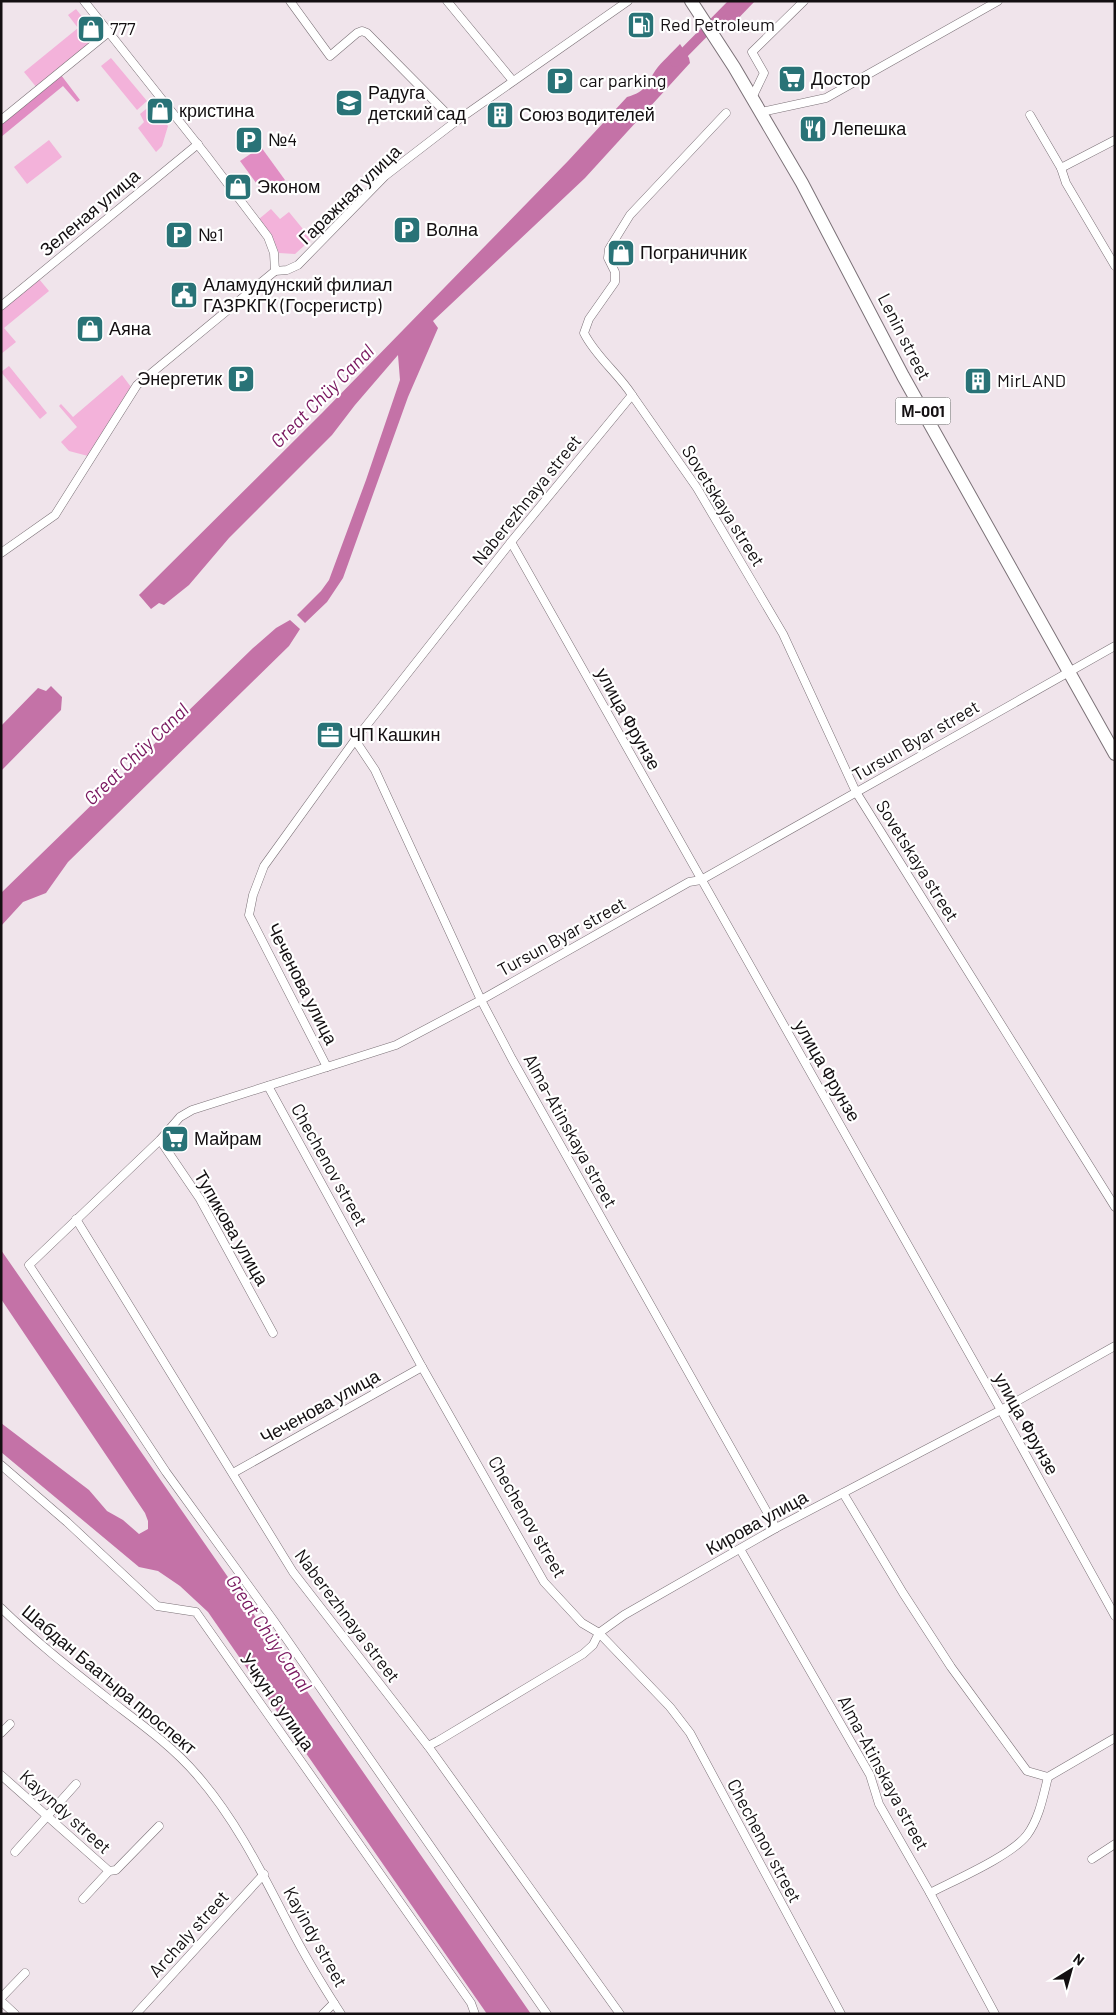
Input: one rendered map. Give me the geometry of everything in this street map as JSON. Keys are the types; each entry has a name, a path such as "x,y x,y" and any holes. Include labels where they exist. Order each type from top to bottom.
{"main road":[{"name":"Lenin street","path":"691,1 734,67 802,182 903,376 1115,754"}],"street":[{"path":"1,553 55,515 138,385 275,271 274,253 268,237 198,144 84,1"},
{"path":"290,1 330,56 358,33 362,31 367,33 455,122"},
{"path":"447,1 513,81"},
{"name":"Гаражная улица","path":"275,271 287,270 298,265 385,176 455,122 628,1"},
{"path":"752,98 764,73 752,52 804,1"},
{"path":"761,112 826,98 998,1"},
{"path":"1,120 109,32"},
{"path":"632,395 625,383 589,342 584,333 589,319 615,282 615,272 608,258 608,249 630,215 726,113"},
{"path":"1030,115 1060,168 1066,183 1115,266"},
{"path":"1060,168 1115,140"},
{"name":"Зеленая улица","path":"1,306 198,144"},
{"name":"Naberezhnaya street","path":"249,915 253,895 264,866 355,740 511,542 632,395"},
{"name":"Sovetskaya street","path":"632,395 698,488 783,634 856,792 1115,1207"},
{"name":"улица Фрунзе","path":"511,542 1001,1410 1115,1616"},
{"name":"Tursun Byar street","path":"547,2014 274,1621 166,1472 28,1265 160,1140 180,1118 192,1110 396,1044 481,1000 689,882 701,880 1115,646"},
{"name":"Alma-Atinskaya street","path":"355,740 375,770 481,1000 516,1068 776,1528"},
{"name":"Чеченова улица","path":"249,915 327,1067"},
{"name":"Chechenov street","path":"268,1086 422,1367 544,1582 582,1623 599,1633 670,1707 690,1733 841,2014"},
{"name":"Тупикова улица","path":"160,1140 200,1199 273,1333"},
{"name":"Naberezhnaya street","path":"76,1219 293,1572 428,1746 620,2014"},
{"name":"Кирова улица","path":"428,1746 438,1742 583,1654 593,1645 599,1633 624,1615 776,1528 1001,1410 1115,1346"},
{"name":"Чеченова улица","path":"233,1473 422,1367"},
{"name":"Учкун 8 улица","path":"1,1465 67,1522 156,1606 196,1612 471,2003 475,2014"},
{"path":"842,1493 951,1667 1027,1771 1048,1777"},
{"name":"Alma-Atinskaya street","path":"740,1549 870,1775 879,1804 930,1893 995,2014"},
{"name":"Шабдан Баатыра проспект","path":"1,1608 48,1652 155,1734 195,1773 226,1811 264,1874"},
{"path":"1,1734 10,1724"},
{"path":"930,1893 1010,1851 1027,1835 1039,1811 1048,1777 1115,1738"},
{"name":"Kayyndy street","path":"1,1775 109,1872"},
{"path":"15,1852 76,1784"},
{"path":"83,1899 109,1872 116,1870 159,1826"},
{"path":"1092,1859 1115,1844"},
{"name":"Kayindy street","path":"264,1874 292,1931 341,2014"},
{"name":"Archaly street","path":"136,2014 264,1874"},
{"path":"14,2014 1,1999 25,1973"},
{"path":"324,2014 334,2003"}],"shaded area":[{"path":"730,1 755,1 728,29 719,13"},
{"path":"76,9 99,38 37,88 24,72 78,28 68,15"},
{"path":"680,44 690,63 585,178 433,321 438,328 408,397 343,578 327,602 305,623 297,615 321,591 329,580 400,380 398,355 332,435 229,538 189,585 164,605 159,603 151,609 139,595 322,413 568,161 627,97 638,93 645,87 658,67"},
{"path":"111,58 147,101 137,110 101,66"},
{"path":"61,75 80,100 77,102 63,86 1,137 1,124"},
{"path":"151,105 168,126 162,146 156,152 138,128 144,122 140,114"},
{"path":"49,140 62,157 27,184 14,167"},
{"path":"261,147 285,180 265,195 240,161"},
{"path":"341,202 346,208 295,254 279,253 271,234 259,219 271,209 280,219 289,212 307,234"},
{"path":"39,279 49,291 4,328 16,342 1,354 1,311"},
{"path":"9,366 47,413 40,419 1,372"},
{"path":"122,375 131,387 88,456 69,451 61,442 77,427 59,406 61,404 73,417"},
{"path":"290,620 300,629 289,646 68,862 46,893 23,902 1,926 1,893 253,648 276,628"},
{"path":"51,686 62,697 61,710 1,771 1,726 38,688 46,691"},
{"path":"1,1250 531,2014 487,2014 208,1612 180,1586 158,1571 139,1567 1,1452 1,1423 89,1490 107,1511 123,1520 139,1534 148,1529 145,1513 1,1299"}],"waterway":[{"name":"Great Chüy Canal","path":"675,62 735,1"}],"place":[{"name":"Red Petroleum","path":"641,25"},
{"name":"777","path":"91,29"},
{"name":"Достор","path":"792,79"},
{"name":"car parking","path":"560,81"},
{"name":"Радуга детский сад","path":"349,103"},
{"name":"кристина","path":"160,111"},
{"name":"Союз водителей","path":"500,115"},
{"name":"Лепешка","path":"813,129"},
{"name":"№4","path":"249,140"},
{"name":"Эконом","path":"238,187"},
{"name":"Волна","path":"407,230"},
{"name":"№1","path":"179,235"},
{"name":"Пограничник","path":"621,253"},
{"name":"Аламудунский филиал ГАЗРКГК (Госрегистр)","path":"184,295"},
{"name":"Аяна","path":"90,329"},
{"name":"Энергетик","path":"241,379"},
{"name":"MirLAND","path":"978,381"},
{"name":"ЧП Кашкин","path":"330,735"},
{"name":"Майрам","path":"175,1139"}]}
